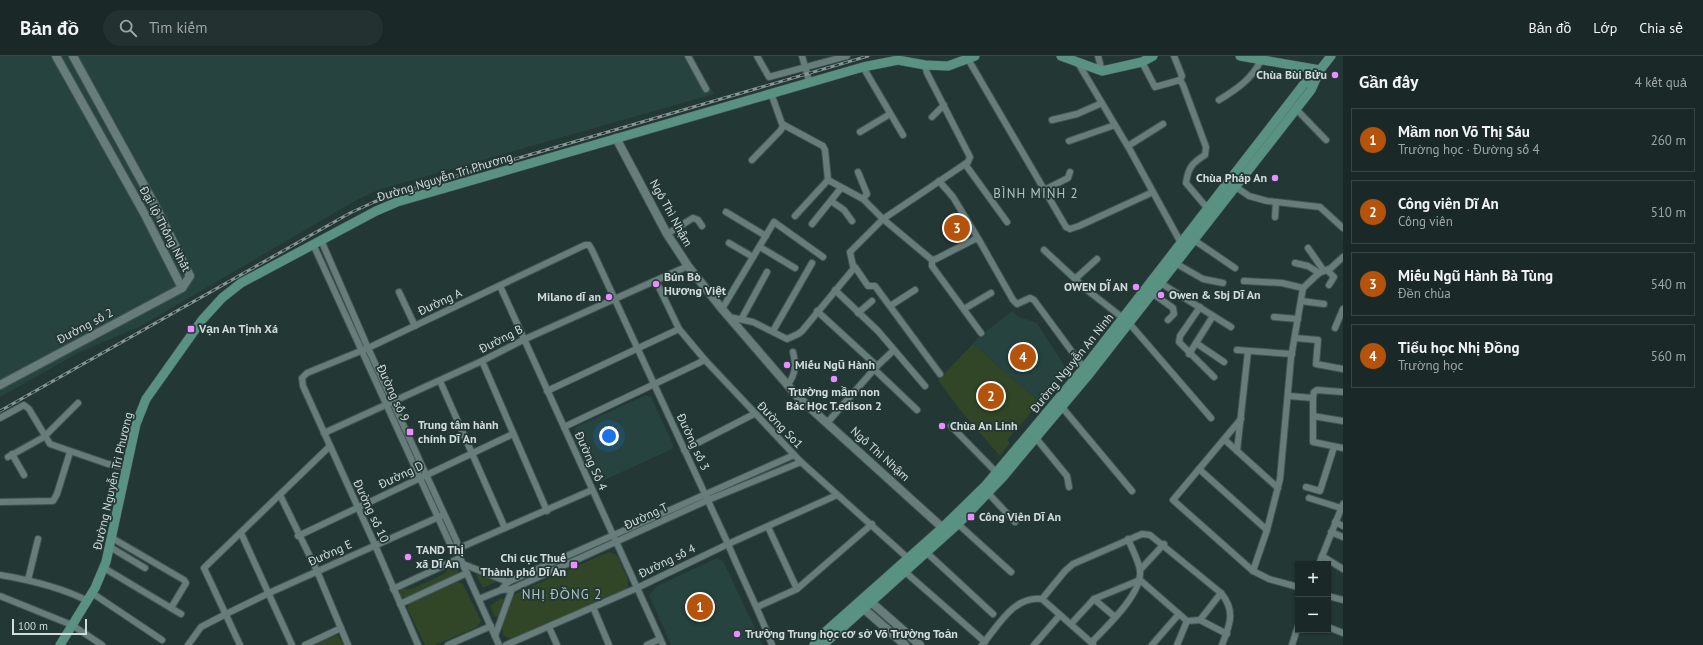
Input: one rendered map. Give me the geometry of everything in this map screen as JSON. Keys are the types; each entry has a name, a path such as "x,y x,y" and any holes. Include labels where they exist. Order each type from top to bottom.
{"main road":[{"path":"1061,56 1102,70 1142,62 1152,56"},
{"path":"1240,56 1320,70"},
{"name":"Đường Nguyễn An Ninh","path":"1126,321 1152,293 1157,281 1176,263 1194,240 1232,184 1304,84 1320,70 1331,56"},
{"name":"Đường Nguyễn Tri Phương","path":"60,645 90,597 104,568 111,543 136,424 146,399 207,314 228,293 241,283 316,242 376,211 397,202 809,81 863,67 898,60 925,65 948,66 971,58"},
{"name":"Đường Nguyễn An Ninh","path":"911,561 926,552 975,497 999,475 1035,437 1061,406 1157,281 1181,243 1208,209 1232,184 1296,109 1314,85 1320,70"},
{"name":"Đường Nguyễn An Ninh","path":"823,645 868,599 945,531 958,524 988,493 999,475 1087,371"},
{"name":"Đường Nguyễn An Ninh","path":"814,645 861,606"}],"street":[{"name":"Đại lộ Thống Nhất","path":"56,56 182,288 190,276 136,170 73,56"},
{"path":"688,56 706,89"},
{"path":"757,56 769,78 847,56"},
{"path":"802,56 809,81"},
{"path":"1098,56 1102,70"},
{"path":"1174,56 1182,76 1180,80 1206,147 1205,155 1192,163 1188,170 1186,183 1208,209"},
{"path":"971,58 1066,227 1070,229 1153,192"},
{"path":"1219,100 1242,85 1256,69 1257,58"},
{"path":"1142,62 1155,87 1180,80"},
{"path":"1078,63 1128,146 1181,243"},
{"path":"853,266 850,252 883,219 965,164 970,157 969,151 927,73 925,65"},
{"path":"863,67 903,135"},
{"path":"771,93 784,125 823,146 826,156 828,180 795,216"},
{"path":"1052,120 1077,114 1102,103"},
{"path":"932,117 944,105"},
{"path":"1296,109 1326,140"},
{"path":"91,120 105,114"},
{"path":"860,132 890,114"},
{"path":"1069,141 1115,124"},
{"path":"1128,146 1163,124"},
{"path":"752,160 784,125"},
{"name":"Ngô Thì Nhậm","path":"616,138 667,234 688,266 722,309 788,384 827,423 945,531"},
{"path":"965,164 1007,222"},
{"path":"123,177 136,170"},
{"path":"858,172 867,194 862,199"},
{"path":"1044,190 1068,178 1070,172"},
{"path":"828,180 862,199 883,219 932,260 936,260 975,239 979,240"},
{"path":"939,181 953,197 1013,300 1017,304 1030,298 1034,300 1087,371"},
{"path":"1232,184 1249,196 1276,202 1320,207 1343,228"},
{"path":"812,224 842,188"},
{"path":"832,201 844,210 852,221"},
{"path":"1275,217 1276,202"},
{"path":"726,212 766,236"},
{"path":"722,309 778,216"},
{"path":"667,234 693,218 698,220 702,226"},
{"path":"774,222 823,257"},
{"path":"160,245 171,238"},
{"path":"1194,240 1235,268"},
{"name":"Đường số 9","path":"316,242 364,349 424,476 441,516 451,546 457,549 499,645"},
{"path":"728,243 753,257"},
{"name":"Đường A","path":"303,386 302,378 307,373 415,326 585,245 589,245 592,250"},
{"path":"760,247 795,268"},
{"path":"1308,248 1323,271"},
{"name":"Đường số 3","path":"592,250 728,544 744,583 757,607 772,645"},
{"path":"1044,250 1074,279 1126,321 1211,418"},
{"path":"1253,571 1267,530 1280,479 1292,354 1303,288 1343,257"},
{"path":"1074,279 1097,259"},
{"path":"932,260 932,266 981,333"},
{"path":"773,331 812,263"},
{"path":"1176,263 1203,279 1223,283"},
{"path":"1295,263 1323,271 1334,277 1329,285"},
{"name":"Đường B","path":"324,433 440,381 523,340 688,266"},
{"path":"730,317 742,318 773,331 787,339 793,337 802,331 816,311 855,267 868,286 875,286 940,374"},
{"path":"742,318 752,296 767,272"},
{"name":"Đường So1","path":"656,281 679,329 754,414 801,462 872,524 911,561"},
{"path":"1157,281 1231,327"},
{"path":"1244,281 1282,282 1303,288"},
{"name":"Đường Số 4","path":"500,286 523,340 662,642"},
{"name":"Đường số 2","path":"0,385 182,288"},
{"path":"835,290 878,332 925,386"},
{"path":"890,306 916,290"},
{"path":"399,292 415,326"},
{"path":"964,309 992,293"},
{"path":"1152,293 1173,308 1174,314 1168,320"},
{"path":"858,312 872,301"},
{"path":"1301,301 1324,304"},
{"path":"1200,307 1180,336 1179,342 1189,354 1214,377"},
{"path":"1335,328 1343,309"},
{"path":"816,311 876,368 917,410"},
{"path":"1189,354 1213,316"},
{"path":"1274,317 1298,320"},
{"path":"547,391 679,329"},
{"path":"1295,338 1318,340 1316,364 1343,369"},
{"path":"1196,343 1224,362"},
{"path":"827,423 894,350"},
{"path":"1237,350 1292,354"},
{"path":"1237,451 1248,350"},
{"path":"788,384 792,379 796,365 793,352"},
{"path":"564,427 705,360"},
{"path":"482,361 547,510"},
{"path":"440,381 505,528"},
{"name":"Đường số 10","path":"303,386 375,545 418,645"},
{"path":"1343,392 1317,390 1314,392 1313,416 1313,442 1343,448"},
{"path":"1289,396 1314,398"},
{"path":"24,475 10,456 44,436 78,403"},
{"path":"0,418 24,406 29,409 50,444 108,464 126,467"},
{"path":"1061,406 1132,491"},
{"path":"684,450 754,414"},
{"path":"1313,416 1343,421"},
{"path":"1241,419 1225,440 1173,500 1253,571 1269,579 1295,586"},
{"path":"951,426 999,475"},
{"name":"Đường D","path":"298,536 513,434"},
{"path":"1035,437 1067,476 1069,487"},
{"path":"1225,440 1278,488"},
{"path":"240,645 204,568 330,446"},
{"path":"1306,487 1317,490 1322,488 1334,447"},
{"path":"0,502 53,501 57,494 70,452"},
{"name":"Đường T","path":"479,599 501,590 512,590 616,542 794,455"},
{"name":"Đường T","path":"501,590 508,582 613,535 706,497 801,462"},
{"path":"1200,469 1267,530"},
{"path":"457,549 592,490"},
{"path":"988,493 1015,522"},
{"path":"280,495 298,536 317,571 348,645"},
{"name":"Đường số 4","path":"506,645 637,588 728,544 837,495"},
{"path":"1309,498 1342,506 1320,561"},
{"name":"Đường E","path":"188,645 201,627 269,592 441,516"},
{"path":"1335,522 1343,526"},
{"path":"757,607 797,589 872,524"},
{"path":"958,524 1011,572"},
{"path":"768,527 797,589"},
{"path":"1331,532 1343,537"},
{"path":"241,533 292,645"},
{"path":"1042,599 1065,571 1073,564 1128,539 1145,534 1157,538 1221,593 1230,605 1231,611 1227,634 1222,645"},
{"path":"28,580 38,539"},
{"path":"902,569 984,643 1018,603 1026,599 1042,599 1093,644 1136,591 1140,580 1140,570 1128,539"},
{"path":"111,543 145,568"},
{"path":"111,543 184,580 186,583 171,608"},
{"path":"1140,570 1164,544"},
{"path":"926,552 993,614"},
{"path":"1322,556 1343,569"},
{"path":"393,589 462,561 508,582"},
{"path":"104,568 181,614"},
{"path":"400,604 467,573"},
{"path":"0,575 28,580 90,597 162,640"},
{"path":"1071,624 1094,599 1140,580"},
{"path":"1140,580 1187,620 1200,620 1227,634"},
{"path":"495,636 512,590"},
{"path":"1200,620 1221,593"},
{"path":"0,596 72,625 102,645"},
{"path":"1331,597 1343,600"},
{"path":"868,599 915,643"},
{"path":"1094,599 1115,617"},
{"path":"861,606 905,645"},
{"path":"593,607 609,645"},
{"path":"1152,645 1179,614"},
{"path":"1034,645 1060,615"},
{"path":"1177,645 1187,620"},
{"path":"448,645 491,626"},
{"path":"549,627 557,645"},
{"path":"305,645 341,628"},
{"path":"1331,628 1343,633"},
{"path":"1292,645 1296,633"},
{"path":"647,645 662,642"}],"shaded area":[{"path":"0,56 692,56 714,94 378,190 355,201 139,327 80,352 0,397"},
{"path":"1012,311 1019,317 1037,323 1067,370 1040,402 973,344 980,336"},
{"path":"646,395 651,397 673,445 672,449 600,482 592,477 573,437 576,427"},
{"path":"717,558 723,561 763,645 671,645 649,595 657,586"}],"green space":[{"path":"973,344 1040,402 1007,440 1010,443 1000,456 960,410 938,380"},
{"path":"608,552 615,554 618,557 628,580 628,587 625,590 511,639 503,635 502,627 513,595"},
{"path":"452,565 457,568 458,572 456,575 419,593 411,596 400,597 400,589 411,589 444,574"},
{"path":"478,573 496,579 496,582 483,588 476,575"},
{"path":"457,582 463,584 481,621 477,627 435,645 425,645 407,608 410,603"},
{"path":"501,598 505,600 499,616 495,617 490,606"},
{"path":"337,635 344,645 315,645 317,642"}],"railway":[{"path":"0,411 350,213 374,202 409,190 868,56"}],"place":[{"name":"Chùa Bùi Bửu","path":"1335,75"},
{"name":"Chùa Pháp An","path":"1275,178"},
{"name":"Miếu Ngũ Hành Bà Tùng","path":"957,228"},
{"name":"Bún Bò Hương Việt","path":"656,284"},
{"name":"OWEN DĨ AN","path":"1136,287"},
{"name":"Owen & Sbj Dĩ An","path":"1161,295"},
{"name":"Milano dĩ an","path":"609,297"},
{"name":"Vạn An Tịnh Xá","path":"191,329"},
{"name":"Tiểu học Nhị Đồng","path":"1023,357"},
{"name":"Miếu Ngũ Hành","path":"787,365"},
{"name":"Trường mầm non Bác Học T.edison 2","path":"834,379"},
{"name":"Công viên Dĩ An","path":"991,396"},
{"name":"Chùa An Linh","path":"942,426"},
{"name":"Trung tâm hành chính Dĩ An","path":"410,432"},
{"name":"Công Viên Dĩ An","path":"971,517"},
{"name":"TAND Thị xã Dĩ An","path":"408,557"},
{"name":"Chi cục Thuế Thành phố Dĩ An","path":"574,565"},
{"name":"Mầm non Võ Thị Sáu","path":"700,607"},
{"name":"Trường Trung học cơ sở Võ Trường Toản","path":"737,634"}],"district":[{"name":"BÌNH MINH 2","path":"1036,193"},
{"name":"NHỊ ĐỒNG 2","path":"562,594"}]}
